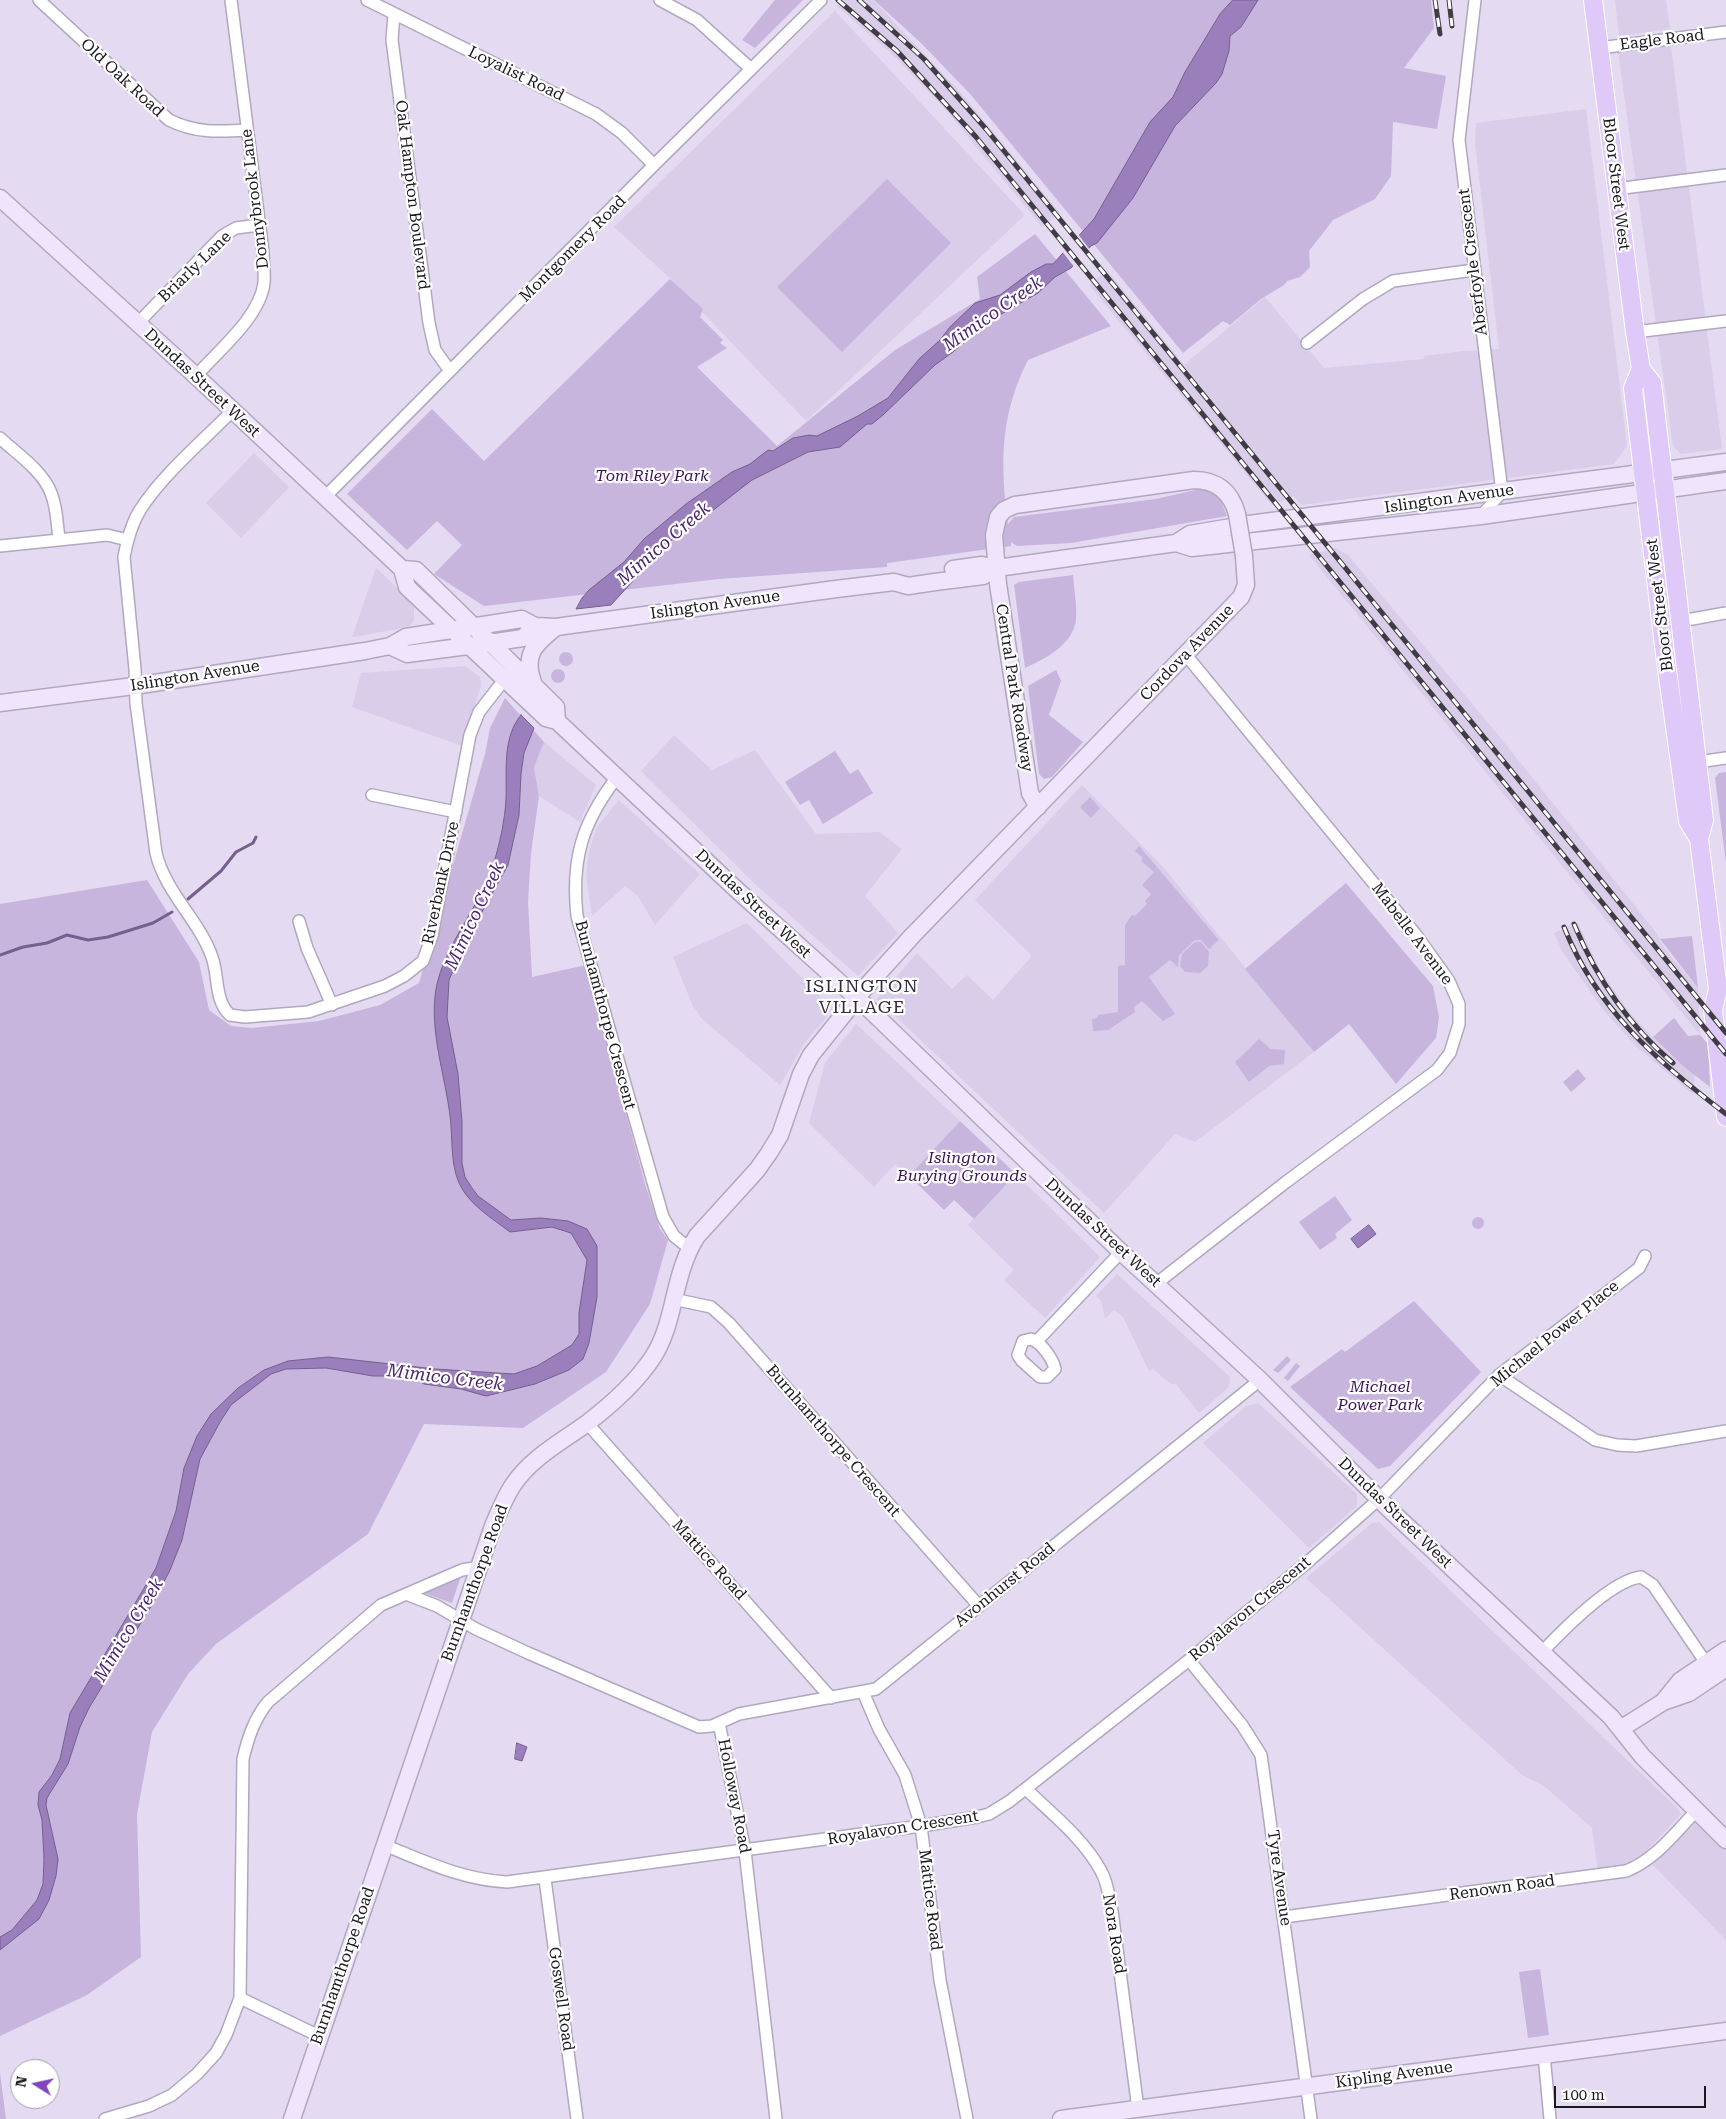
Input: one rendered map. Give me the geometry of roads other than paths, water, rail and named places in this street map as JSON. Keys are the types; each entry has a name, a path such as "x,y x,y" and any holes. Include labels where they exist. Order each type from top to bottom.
{"main road":[{"name":"Bloor Street West","path":"1593,0 1640,368 1634,388 1664,642 1704,820 1700,839 1722,996 1713,1010 1726,1117"},
{"name":"Dundas Street West","path":"0,198 196,376 324,498 402,569 407,587 504,680 546,718 557,721 750,902 857,998 1121,1252 1260,1380 1379,1498 1622,1728 1642,1756 1721,1835"},
{"name":"Bloor Street West","path":"1640,368 1652,383 1681,621 1690,763"},
{"name":"Islington Avenue","path":"0,703 134,686 390,646 406,637 522,619 535,626 556,627 894,582 908,586 984,576 997,568 1176,543 1190,534 1249,524 1726,462"},
{"name":"Cordova Avenue","path":"857,998 970,875 1241,597 1246,586 1244,556 1235,504 1222,487 1201,480 1015,505 1004,510 995,525 997,568"},
{"name":"Islington Avenue","path":"1176,543 1192,548 1481,516 1726,480"},
{"path":"1563,482 1564,503"},
{"name":"Central Park Roadway","path":"997,568 1030,793 1038,807"},
{"name":"Dundas Street West","path":"402,569 416,570 533,682 556,707 557,721"},
{"path":"406,637 423,622 424,603"},
{"name":"Islington Avenue","path":"390,646 408,654 491,643 523,638 535,626"},
{"path":"533,682 528,671 530,654 538,641 556,627"},
{"name":"Burnhamthorpe Road","path":"292,2119 493,1526 514,1484 545,1453 587,1423 625,1391 654,1356 666,1329 681,1268 689,1248 701,1230 766,1158 780,1135 801,1074 811,1054 857,998"},
{"path":"1663,1702 1680,1681 1726,1650"},
{"path":"1622,1728 1663,1702 1689,1693 1726,1668"},
{"name":"Kipling Avenue","path":"1061,2119 1721,2031"}],"street":[{"name":"Old Oak Road","path":"39,0 156,111 169,120 192,130 202,132 247,130"},
{"name":"Donnybrook Lane","path":"196,376 250,315 261,294 264,272 232,0"},
{"name":"Loyalist Road","path":"367,0 596,114 622,133 654,166"},
{"path":"660,0 697,20 751,69"},
{"name":"Montgomery Road","path":"324,498 821,0"},
{"name":"Aberfoyle Crescent","path":"1475,0 1459,140 1502,492"},
{"name":"Oak Hampton Boulevard","path":"394,14 392,40 428,323 435,350 450,371"},
{"name":"Eagle Road","path":"1599,48 1726,32"},
{"path":"1616,189 1726,175"},
{"name":"Briarly Lane","path":"138,323 222,236 236,228 259,225"},
{"path":"1307,343 1363,299 1393,282 1474,270"},
{"path":"1635,332 1726,321"},
{"name":"Riverbank Drive","path":"232,411 172,472 140,509 128,540 124,557 136,669 134,686 159,865 169,887 205,942 213,959 222,1006 230,1015 237,1017 308,1012 385,986 404,976 423,961 432,936 472,727 483,705 504,680"},
{"path":"0,438 31,467 49,488 55,506 59,539"},
{"path":"1481,516 1502,492"},
{"path":"0,546 107,536 128,540"},
{"path":"1664,642 1681,621 1726,614"},
{"name":"Mabelle Avenue","path":"1157,1284 1286,1182 1437,1070 1453,1046 1460,1019 1454,992 1417,936 1233,712 1197,665 1186,655"},
{"path":"1690,763 1726,758"},
{"name":"Burnhamthorpe Crescent","path":"617,777 586,824 578,848 574,874 577,916 663,1217 674,1236 689,1248"},
{"path":"372,795 456,812"},
{"path":"299,921 307,948 332,1005"},
{"path":"1037,1341 1121,1252"},
{"name":"Michael Power Place","path":"1379,1498 1499,1375 1639,1268 1645,1256"},
{"name":"Burnhamthorpe Crescent","path":"673,1299 711,1307 729,1323 979,1606"},
{"path":"1499,1375 1595,1440 1617,1445 1636,1446 1726,1431"},
{"name":"Avonhurst Road","path":"720,1723 739,1714 876,1689 1260,1380"},
{"name":"Mattice Road","path":"587,1423 831,1698"},
{"name":"Royalavon Crescent","path":"384,1845 473,1879 507,1882 545,1879 745,1851 921,1826 989,1814 1026,1789 1189,1660 1310,1560 1379,1498"},
{"path":"105,2119 149,2106 172,2095 191,2080 216,2052 226,2035 240,1998 243,1759 248,1737 260,1712 268,1702 381,1605 462,1570 480,1567"},
{"path":"1542,1652 1579,1614 1630,1580 1641,1577 1653,1585 1706,1663"},
{"name":"Holloway Road","path":"406,1594 437,1606 461,1620 680,1720 699,1727 720,1723 745,1851 776,2119"},
{"name":"Tyre Avenue","path":"1189,1660 1242,1725 1260,1755 1311,2119"},
{"name":"Mattice Road","path":"863,1692 879,1729 905,1775 921,1826 940,1980 967,2119"},
{"name":"Nora Road","path":"1026,1789 1085,1848 1101,1870 1105,1880 1112,1911 1138,2109"},
{"name":"Renown Road","path":"1284,1917 1626,1871 1642,1865 1652,1857 1696,1810"},
{"name":"Goswell Road","path":"545,1879 577,2119"},
{"path":"240,1998 319,2036"},
{"path":"1544,2055 1550,2119"}],"water":[{"name":"Mimico Creek","path":"1233,0 1258,0 1241,27 1230,36 1229,51 1222,74 1216,83 1175,126 1133,198 1097,243 1091,246 1071,268 1055,277 1038,293 989,321 935,365 883,415 872,424 867,424 840,447 808,452 752,480 703,518 695,521 683,535 667,542 653,553 643,570 611,605 576,609 589,590 624,562 644,539 686,504 732,472 750,464 768,450 773,451 793,438 809,435 817,436 858,416 888,398 919,359 975,303 1000,295 1031,272 1046,264 1053,264 1094,219 1150,122 1173,97 1185,72 1220,14"},
{"name":"Mimico Creek","path":"521,715 534,728 524,753 519,815 508,865 467,939 449,980 447,1017 458,1074 462,1122 462,1163 465,1177 472,1188 478,1196 511,1220 541,1218 568,1221 587,1229 597,1246 597,1297 589,1343 583,1359 569,1370 535,1384 486,1396 461,1389 424,1384 412,1376 373,1376 326,1368 286,1369 271,1374 231,1405 200,1459 182,1540 170,1570 153,1603 89,1708 80,1727 68,1764 47,1798 46,1805 58,1859 56,1876 49,1900 39,1919 0,1950 0,1937 12,1930 37,1900 43,1884 44,1859 42,1820 38,1805 39,1792 52,1775 60,1759 70,1713 156,1568 176,1511 184,1468 197,1436 211,1414 238,1388 264,1370 288,1361 328,1357 435,1369 514,1374 537,1366 572,1345 579,1334 579,1313 587,1260 571,1233 552,1227 510,1232 475,1204 463,1191 459,1183 454,1167 448,1100 436,1037 434,1005 440,972 455,940 481,894 496,855 502,831 506,799 508,744 515,724"},
{"path":"1369,1225 1376,1234 1358,1248 1351,1239"},
{"path":"517,1743 527,1747 522,1761 515,1759"}],"waterway":[{"path":"188,899 221,871 236,852 253,843 256,837"},
{"path":"0,955 23,947 47,943 67,935 88,940 108,937 153,923 172,912"}],"railway":[{"path":"838,0 897,51 976,137 1726,1054"},
{"path":"859,0 924,59 986,129 1726,1033"},
{"path":"1435,0 1440,34"},
{"path":"1449,0 1452,26"},
{"path":"1574,924 1603,982 1615,999 1642,1033 1673,1063"},
{"path":"1564,927 1578,957 1612,1009 1654,1054 1726,1114"}],"district":[{"name":"ISLINGTON VILLAGE","path":"862,998"}],"park label":[{"name":"Tom Riley Park","path":"652,476"},
{"name":"Islington Burying Grounds","path":"962,1167"},
{"name":"Michael Power Park","path":"1380,1396"}]}
